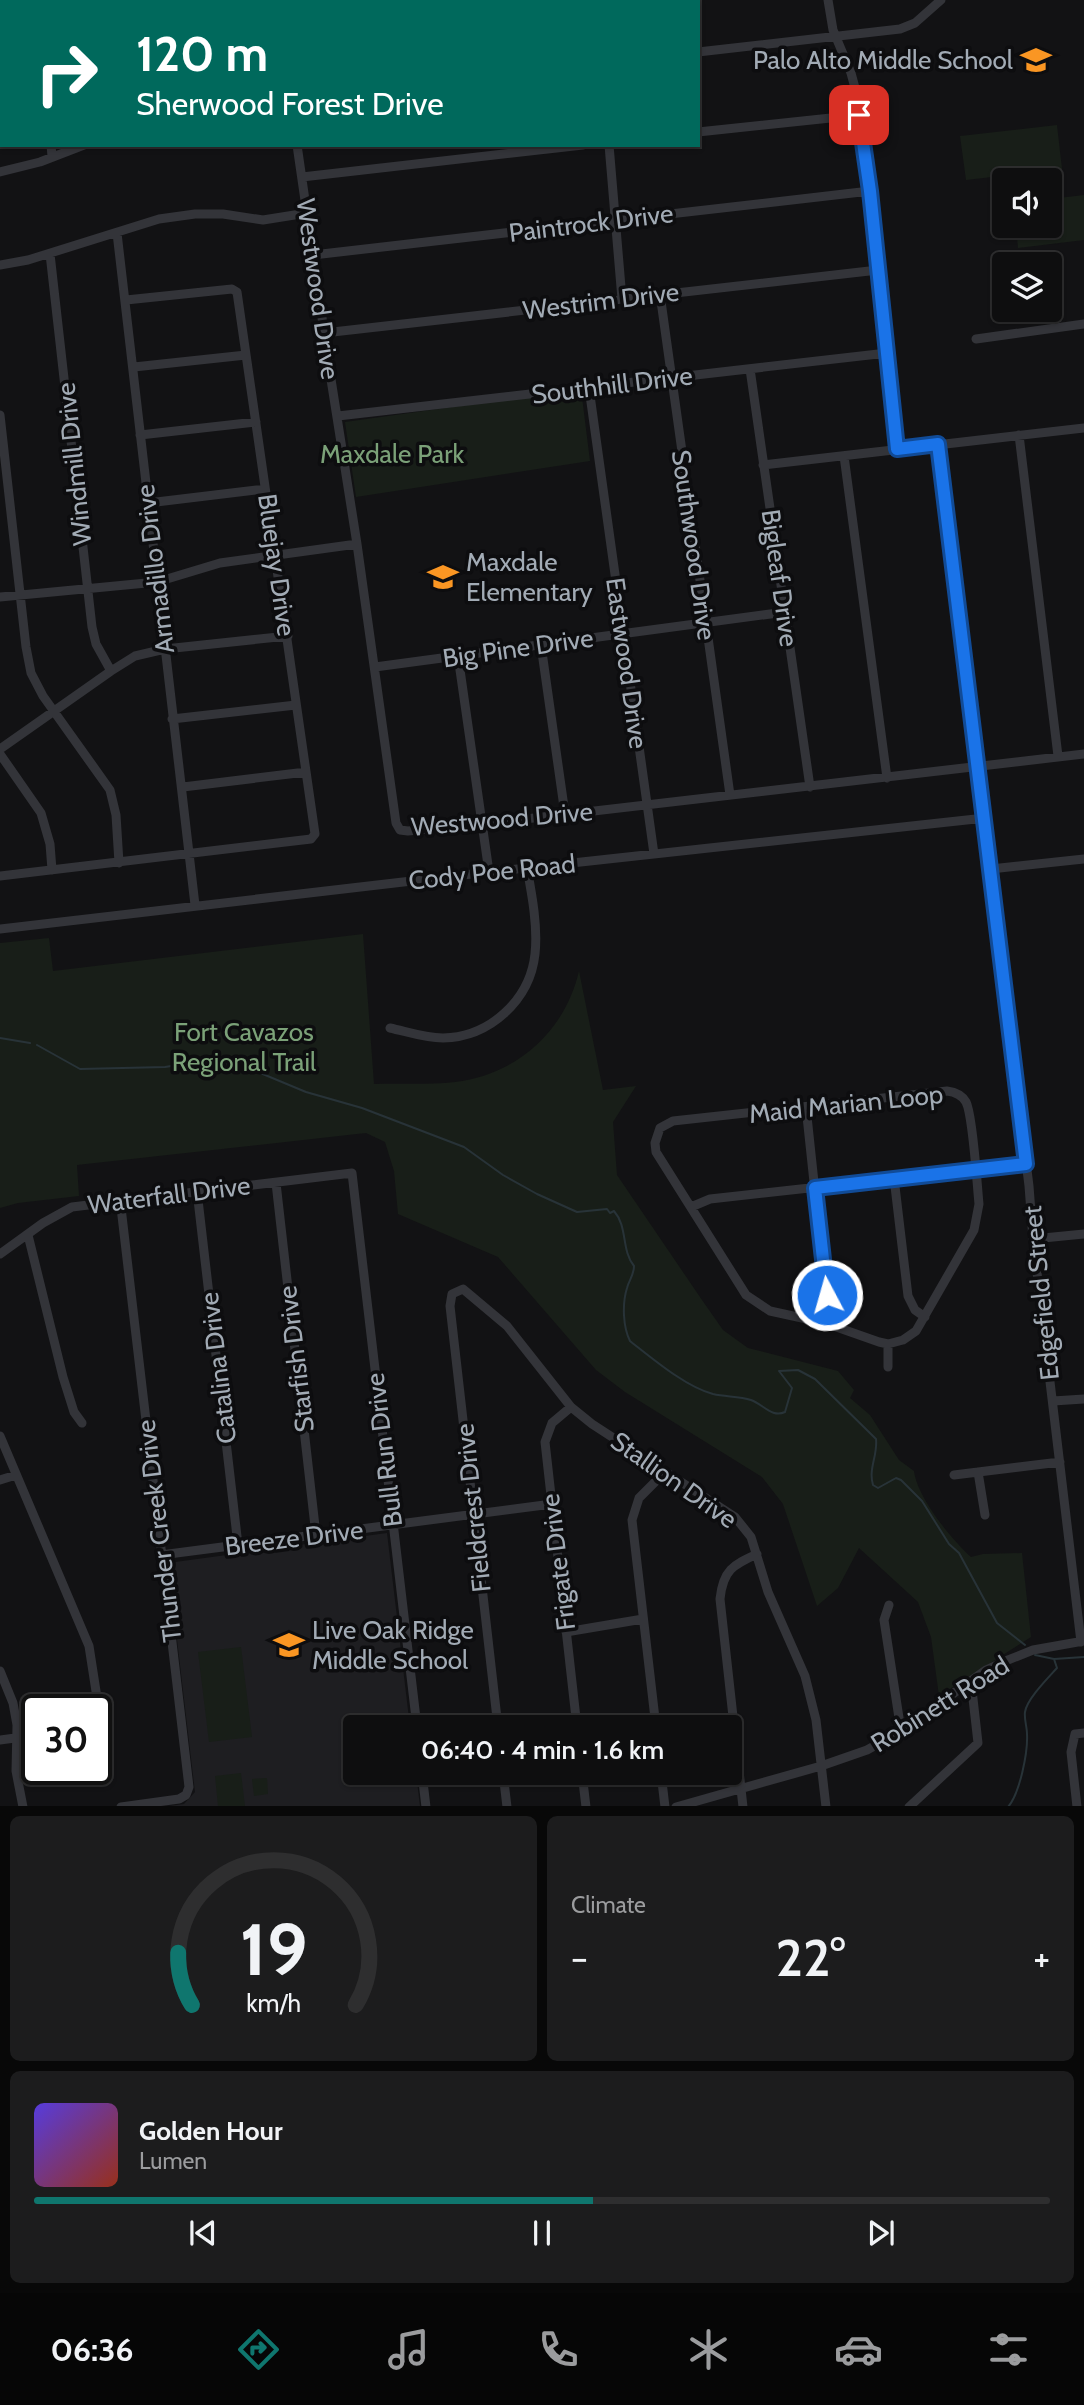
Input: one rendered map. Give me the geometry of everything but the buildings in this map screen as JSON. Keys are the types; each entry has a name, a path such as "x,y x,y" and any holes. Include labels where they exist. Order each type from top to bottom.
{"street":[{"path":"828,0 835,37 855,86 870,191 897,449"},
{"path":"700,52 909,26 936,1"},
{"path":"700,132 859,115"},
{"path":"51,147 52,156"},
{"path":"0,172 40,162 78,147"},
{"name":"Westwood Drive","path":"297,147 398,827 408,831 482,824 1084,754"},
{"path":"302,177 565,147"},
{"path":"609,147 622,299"},
{"name":"Paintrock Drive","path":"313,255 870,191"},
{"path":"0,265 50,254 147,222 183,214 223,214 263,220 307,213"},
{"name":"Armadillo Drive","path":"117,233 195,905"},
{"name":"Windmill Drive","path":"50,254 87,587 96,644 111,671"},
{"name":"Westrim Drive","path":"324,333 878,270"},
{"name":"Bluejay Drive","path":"126,300 235,290 315,834 311,839 190,854"},
{"name":"Southwood Drive","path":"660,295 730,795"},
{"path":"976,339 1084,324"},
{"name":"Southhill Drive","path":"338,416 887,353"},
{"path":"134,367 246,355"},
{"name":"Bigleaf Drive","path":"750,369 810,787"},
{"name":"Eastwood Drive","path":"589,388 654,854"},
{"path":"0,415 32,673 54,712 110,790 116,815 119,863"},
{"path":"140,435 256,422"},
{"path":"764,464 1084,428"},
{"path":"1019,435 1058,756"},
{"name":"Edgefield Street","path":"938,444 1083,1642"},
{"path":"844,456 887,778"},
{"path":"148,503 265,489"},
{"path":"0,597 157,582 220,563 357,544"},
{"name":"Big Pine Drive","path":"375,667 785,612"},
{"path":"52,870 50,844 41,813 0,752 135,656 165,649 288,636"},
{"path":"541,645 565,814"},
{"path":"458,656 489,872"},
{"path":"172,719 296,705"},
{"path":"183,787 306,772"},
{"name":"Cody Poe Road","path":"0,929 985,818"},
{"path":"0,876 190,854"},
{"path":"991,869 1084,859"},
{"path":"390,1028 427,1037 459,1036 487,1026 511,1008 527,984 535,954 527,868"},
{"name":"Maid Marian Loop","path":"954,1091 965,1101 969,1110 979,1204 974,1230 925,1317 910,1336 888,1343 825,1323 770,1311 755,1302 746,1295 656,1152 655,1143 660,1128 673,1121 806,1107 954,1091"},
{"path":"806,1107 827,1295 825,1323"},
{"path":"691,1208 710,1199 1026,1164"},
{"name":"Waterfall Drive","path":"0,1254 43,1223 72,1207 120,1199 352,1173"},
{"name":"Bull Run Drive","path":"352,1173 415,1715"},
{"path":"894,1178 908,1296 915,1310 925,1317"},
{"name":"Starfish Drive","path":"276,1183 316,1535"},
{"name":"Catalina Drive","path":"197,1191 238,1545"},
{"name":"Thunder Creek Drive","path":"120,1199 189,1787 186,1795 179,1799 128,1806"},
{"path":"1033,1239 1084,1234"},
{"path":"28,1235 63,1377 74,1412 82,1423"},
{"name":"Stallion Drive","path":"456,1290 463,1289 468,1292 507,1326 571,1407 592,1424 735,1517 751,1537 768,1592 805,1675 816,1720 826,1806"},
{"name":"Fieldcrest Drive","path":"456,1290 452,1294 450,1306 497,1715"},
{"path":"888,1343 888,1367"},
{"path":"1053,1401 1084,1399"},
{"name":"Frigate Drive","path":"571,1407 552,1423 545,1442 576,1715"},
{"path":"0,1436 89,1646 96,1694"},
{"path":"954,1475 1060,1462"},
{"path":"655,1715 632,1513 644,1490 665,1472"},
{"path":"978,1472 985,1515"},
{"path":"0,1480 16,1475"},
{"name":"Breeze Drive","path":"162,1555 552,1504"},
{"path":"743,1806 720,1599 724,1577 735,1564 757,1554"},
{"path":"889,1605 884,1620 901,1731"},
{"path":"566,1632 643,1619"},
{"name":"Robinett Road","path":"679,1806 821,1766 867,1750 901,1731 986,1670 1017,1656 1048,1647 1083,1642"},
{"path":"0,1671 13,1703 17,1725 16,1771 23,1806"},
{"path":"910,1806 978,1743 971,1681"},
{"path":"1077,1806 1071,1752 1079,1734"},
{"path":"0,1740 21,1737"},
{"path":"423,1785 426,1806"},
{"path":"504,1785 507,1806"},
{"path":"583,1785 586,1806"},
{"path":"662,1785 665,1806"}],"shaded area":[{"name":"Live Oak Ridge Middle School","path":"387,1533 409,1715 343,1715 343,1785 417,1785 420,1806 169,1806 184,1804 195,1792 168,1563"}],"green space":[{"path":"1057,125 1062,168 992,168 992,177 966,180 960,136"},
{"path":"1084,195 1084,240 1018,248 1017,238 1062,238 1062,198"},
{"name":"Maxdale Park","path":"581,389 590,461 356,497 345,422"},
{"name":"Fort Cavazos Regional Trail","path":"363,934 374,1084 455,1082 499,1070 535,1046 550,1030 563,1013 579,971 603,1090 636,1086 613,1122 617,1175 723,1330 748,1348 838,1371 854,1390 850,1398 870,1415 899,1460 914,1471 928,1505 945,1529 971,1557 1022,1553 1031,1637 939,1696 931,1637 918,1602 859,1548 838,1588 817,1606 783,1504 762,1477 625,1392 596,1370 498,1257 398,1214 394,1171 385,1142 366,1133 77,1165 79,1196 18,1203 0,1208 0,943 49,938 53,971"},
{"path":"241,1647 252,1737 209,1742 198,1652"},
{"path":"241,1773 245,1806 218,1806 215,1776"},
{"path":"267,1778 268,1794 254,1796 252,1779"}],"waterway":[{"path":"0,1038 30,1043"},
{"path":"37,1045 80,1069 165,1067 214,1059 253,1070 306,1092 362,1108 464,1147 503,1175 577,1212 607,1209 610,1213 614,1211 621,1224 627,1253 634,1266 625,1294 624,1308 630,1341 670,1372 692,1385 713,1394 751,1400 776,1413 785,1412 792,1388 779,1371 798,1370 815,1379 876,1439 873,1485 878,1488 896,1478 922,1501 949,1544 959,1553 997,1623 1025,1645"},
{"path":"1009,1806 1020,1782 1025,1761 1027,1707 1038,1689 1057,1668 1054,1659 1035,1655"},
{"path":"1054,1659 1084,1657"}],"place":[{"name":"Palo Alto Middle School","path":"1036,60"},
{"name":"Maxdale Elementary","path":"443,577"},
{"name":"Live Oak Ridge Middle School","path":"289,1645"}],"route":[{"path":"827,1295 815,1188 1026,1164 938,444 897,449 870,191 859,115"}]}
